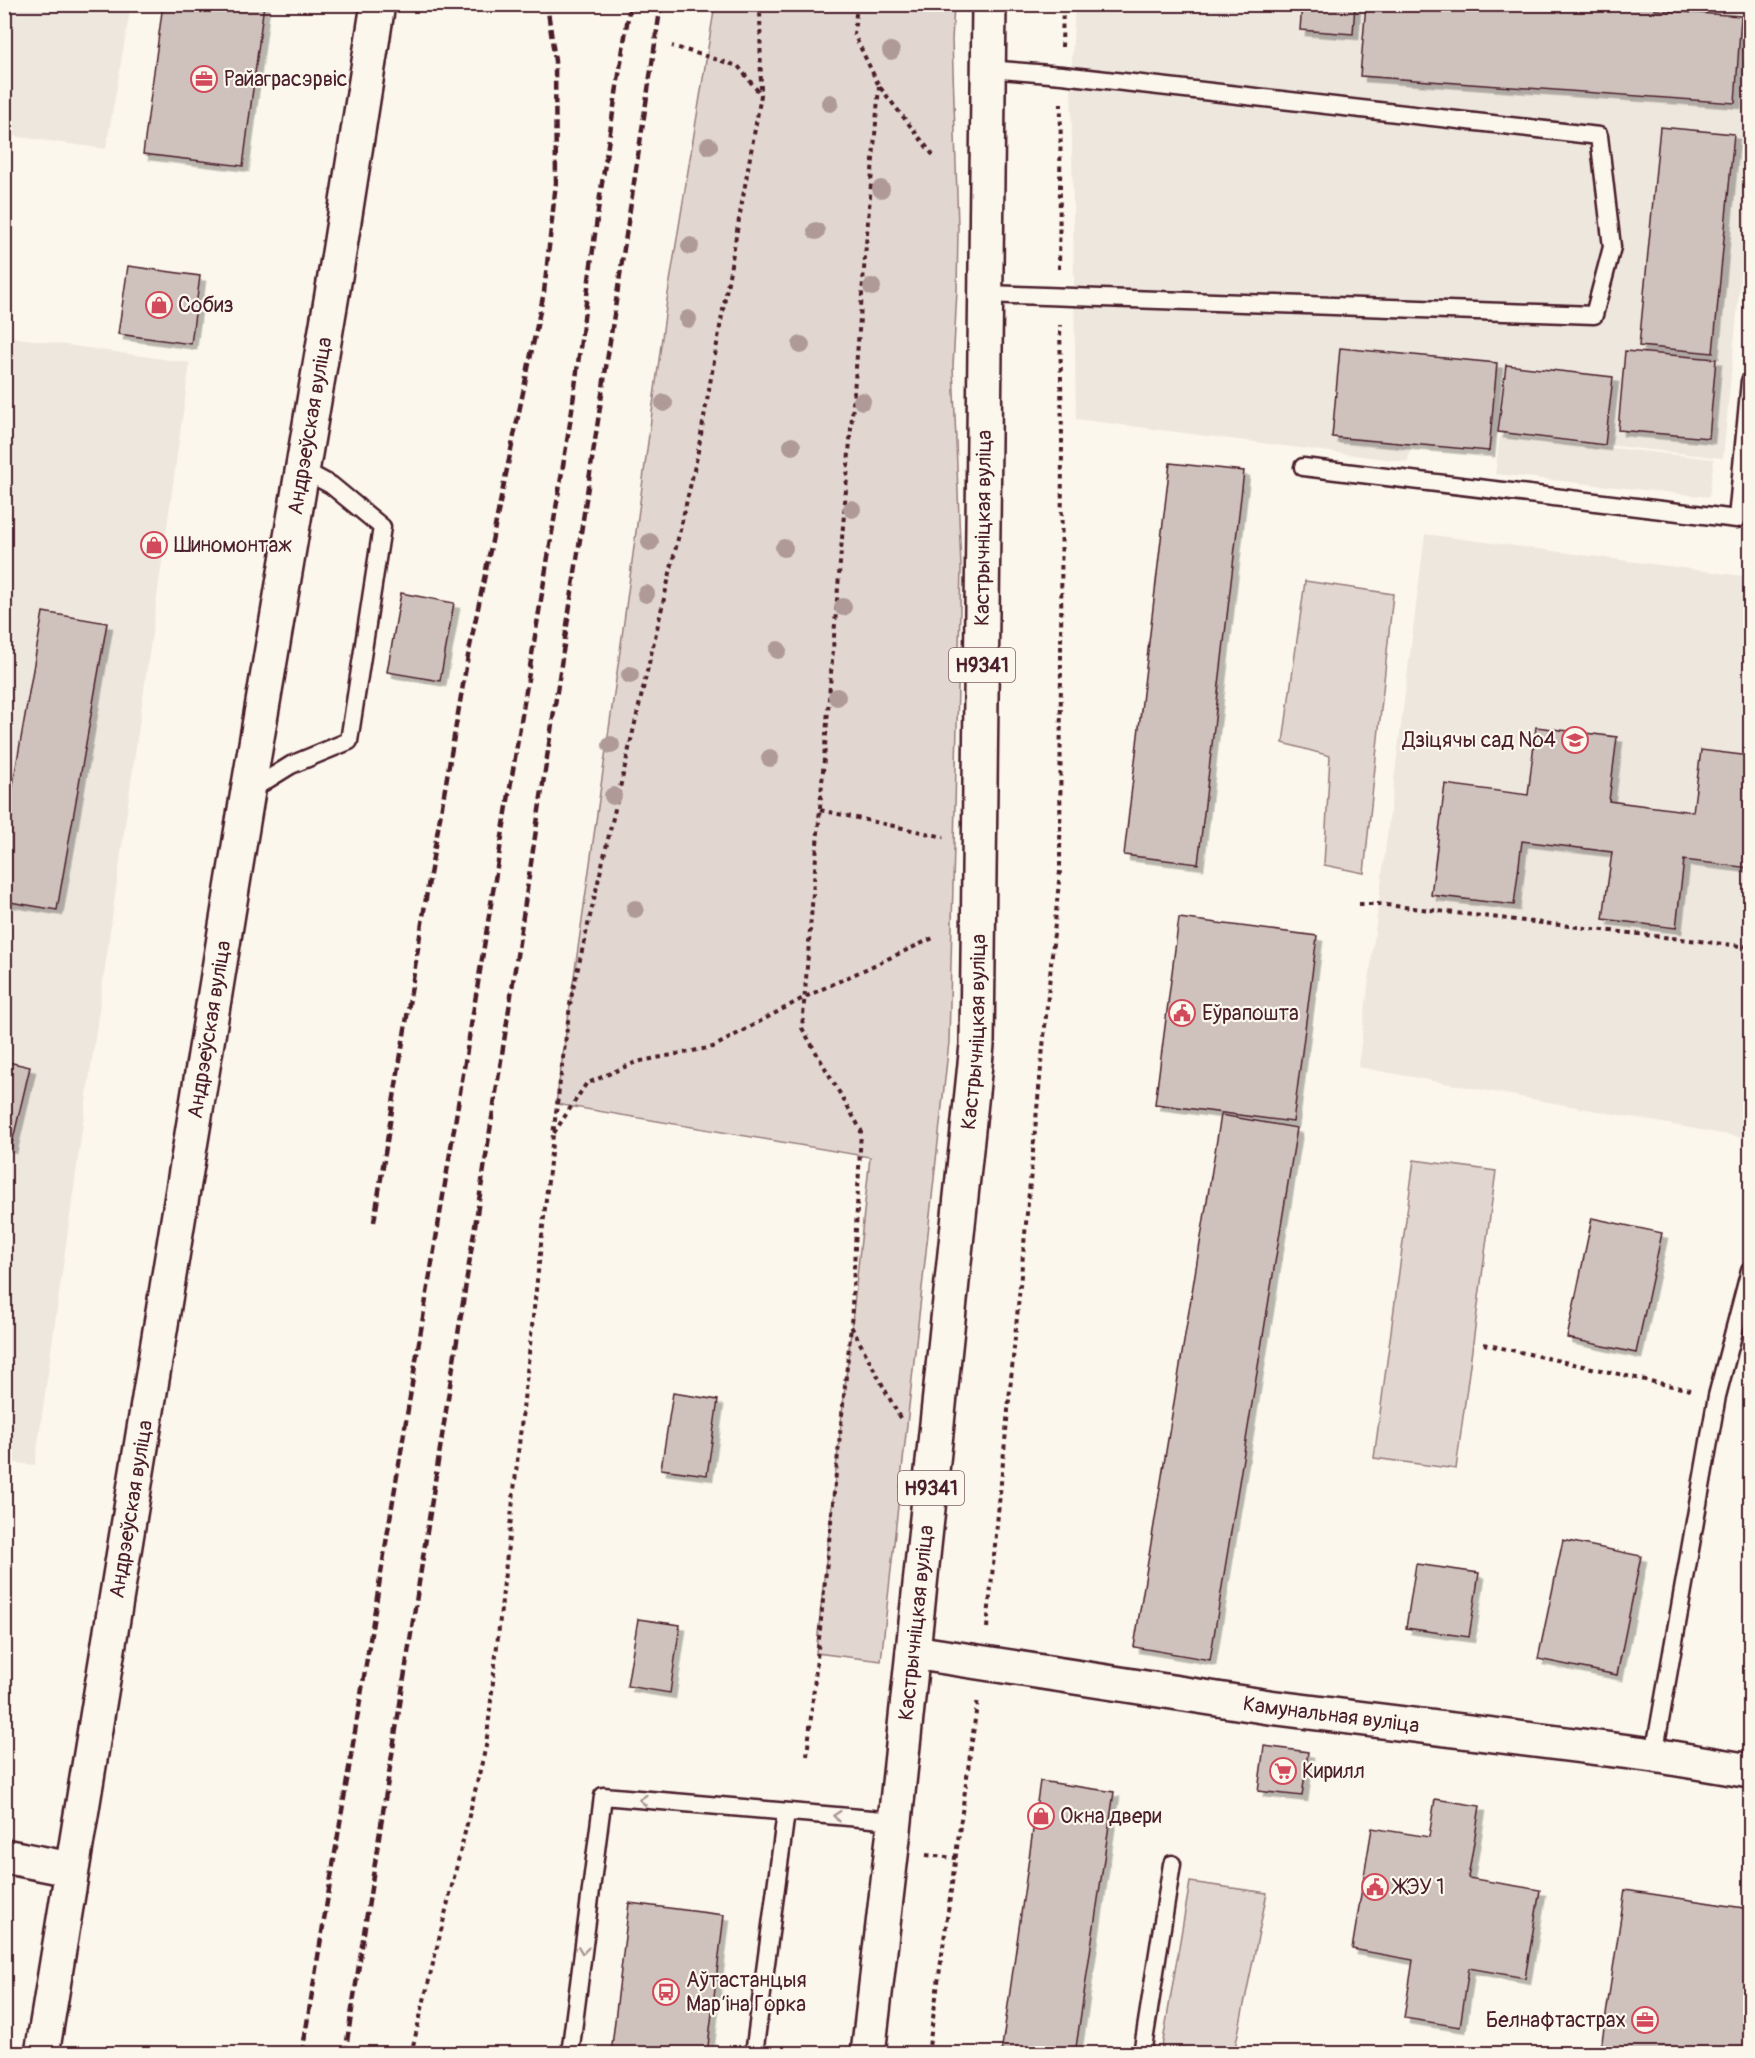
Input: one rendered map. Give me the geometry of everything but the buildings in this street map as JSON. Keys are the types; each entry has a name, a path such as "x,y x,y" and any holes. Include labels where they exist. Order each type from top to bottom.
{"main road":[{"name":"Андрэеўская вуліца","path":"42,2054 70,1869 301,469 339,253 378,4"},
{"name":"Кастрычніцкая вуліца","path":"868,2054 896,1821 977,1045 989,4"},
{"name":"Камунальная вуліца","path":"913,1652 1269,1707 1654,1755 1750,1771"},
{"path":"4,1856 70,1869"}],"lane":[{"path":"985,294 1594,315 1612,247 1599,136 1062,75 988,69"},
{"path":"1303,467 1737,519 1750,381"},
{"path":"248,792 291,765 349,741 381,527 331,485 301,469"},
{"path":"1654,1755 1717,1396 1750,1270"},
{"path":"570,2054 603,1796 896,1821"},
{"path":"754,2054 786,1812"},
{"path":"1142,2054 1172,1864"}],"path":[{"path":"411,2054 486,1746 553,1135 571,998 697,457 761,95 760,4"},
{"path":"857,4 854,34 879,86 933,155"},
{"path":"928,2054 983,1664 1060,871 1062,4"},
{"path":"672,46 738,66 761,95"},
{"path":"807,1756 851,1326 861,1130 802,1028 879,86"},
{"path":"819,810 954,840"},
{"path":"1359,904 1378,904 1750,947"},
{"path":"553,1135 586,1084 636,1062 713,1047 805,997 933,938"},
{"path":"851,1326 901,1419"},
{"path":"1484,1344 1717,1396"}],"shaded area":[{"path":"5,4 131,5 106,149 5,135"},
{"path":"715,5 954,5 952,40 958,227 953,366 961,568 949,1042 881,1661 816,1653 870,1157 556,1104 667,300"},
{"path":"1075,5 1749,5 1749,191 1723,458 1498,433 1489,451 1410,444 1408,462 1076,419 1071,76"},
{"path":"5,336 190,363 35,1465 5,1462"},
{"path":"1500,436 1714,459 1709,497 1495,474"},
{"name":"Дзіцячы сад №4","path":"1425,534 1750,577 1750,1139 1358,1067"},
{"path":"1305,581 1393,594 1364,873 1324,865 1330,756 1283,743"},
{"path":"1414,1160 1496,1171 1456,1469 1374,1458"},
{"path":"1190,1882 1267,1893 1234,2053 1161,2053"}],"railway":[{"path":"374,1222 468,656 544,292 556,183 555,61 547,4"},
{"path":"302,2054 571,417 600,196 630,4"},
{"path":"345,2054 505,1035 661,4"}],"place":[{"name":"Райаграсэрвіс","path":"204,79"},
{"name":"Собиз","path":"159,305"},
{"name":"Шиномонтаж","path":"154,545"},
{"name":"Дзіцячы сад №4","path":"1575,740"},
{"name":"Еўрапошта","path":"1182,1013"},
{"name":"Кирилл","path":"1283,1771"},
{"name":"Окна двери","path":"1041,1816"},
{"name":"ЖЭУ 1","path":"1375,1887"},
{"name":"Аўтастанцыя Марʼіна Горка","path":"666,1992"},
{"name":"Белнафтастрах","path":"1645,2020"}]}
